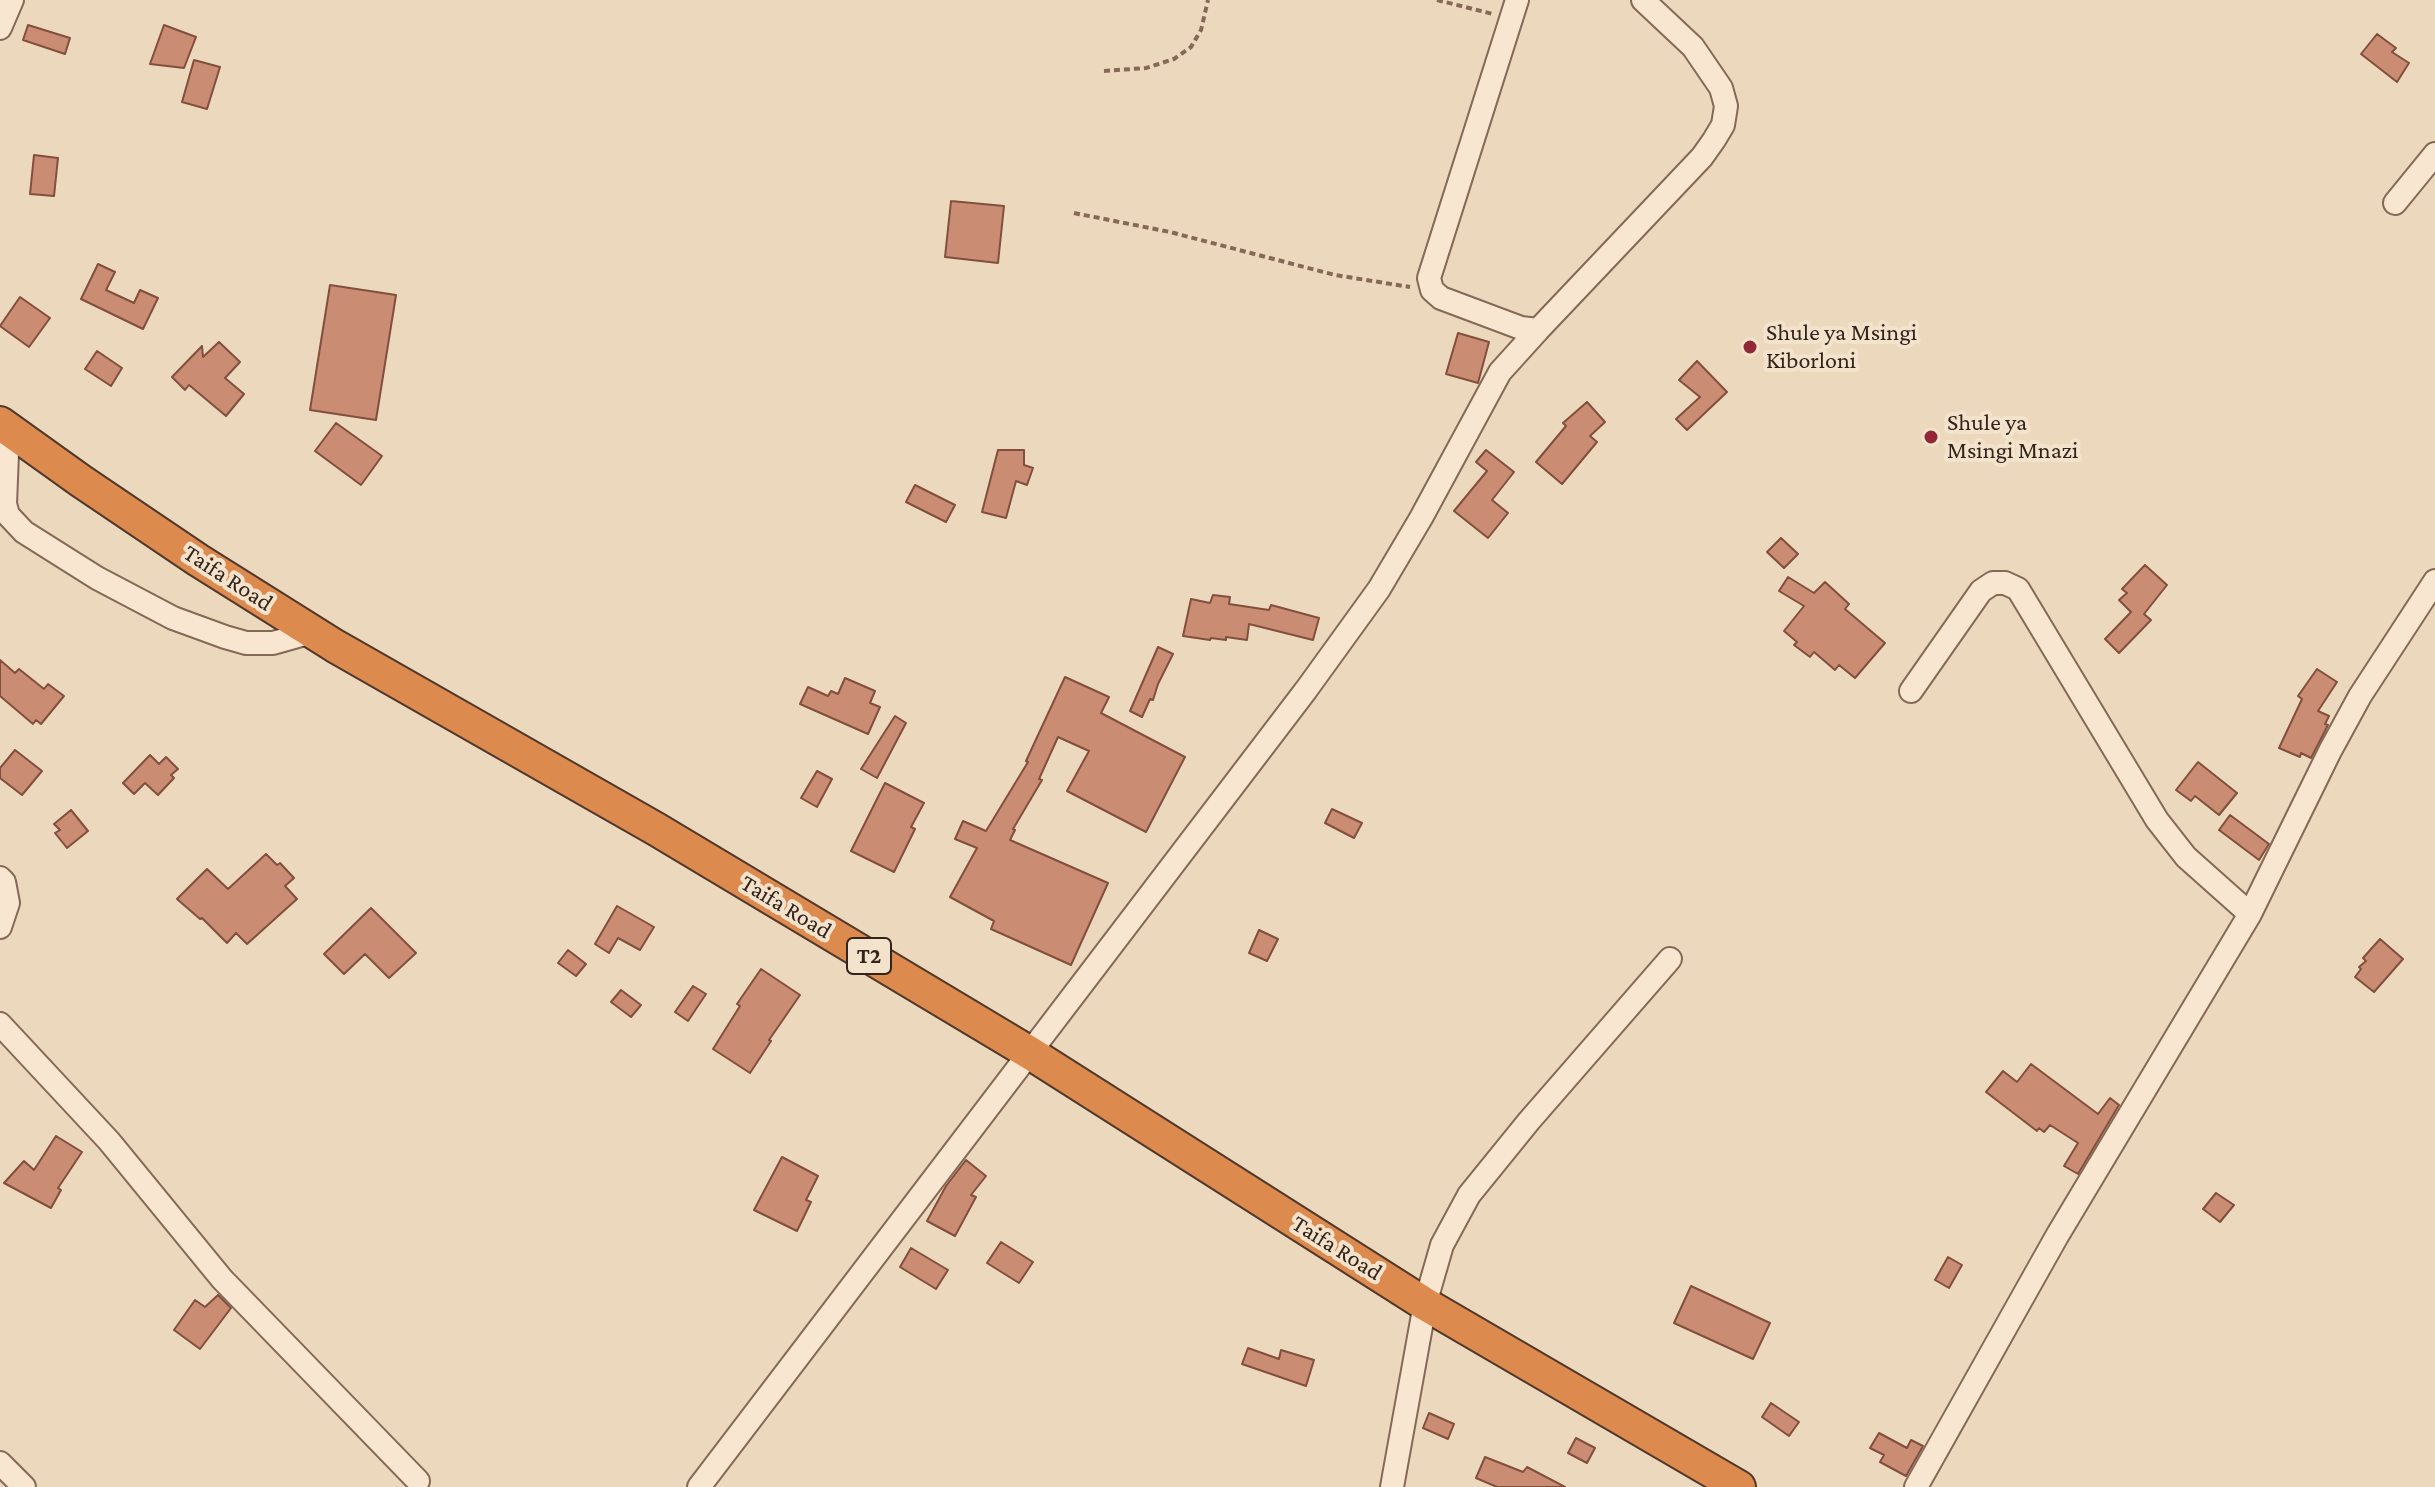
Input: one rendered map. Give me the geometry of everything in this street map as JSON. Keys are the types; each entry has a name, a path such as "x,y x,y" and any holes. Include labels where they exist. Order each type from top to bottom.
{"highway":[{"name":"Taifa Road","path":"4,426 198,560 312,632 656,829 1030,1053 1425,1304 1739,1487"}],"street":[{"path":"0,28 12,0"},
{"path":"699,1487 1306,690 1379,589 1500,372 1702,157 1723,125 1726,106 1721,88 1693,47 1643,0"},
{"path":"1514,10 1429,278 1432,290 1441,298 1521,328 1538,330"},
{"path":"2395,203 2435,154"},
{"path":"4,426 5,504 8,515 24,532 97,578 173,618 225,637 246,643 273,643 312,632"},
{"path":"1916,1487 2057,1236 2250,914 2360,696 2435,581"},
{"path":"1911,691 1981,591 1993,583 2005,583 2018,589 2157,820 2186,857 2250,914"},
{"path":"0,878 4,882 8,903 0,927"},
{"path":"1392,1487 1425,1304 1442,1245 1469,1195 1670,959"},
{"path":"0,1024 109,1141 222,1279 418,1481"},
{"path":"0,1463 24,1487"}],"path":[{"path":"1104,71 1146,68 1174,59 1191,47 1201,30 1208,0"},
{"path":"1437,0 1514,10"},
{"path":"1074,213 1170,232 1335,275 1432,290"}],"building":[{"path":"28,25 70,38 65,54 23,40"},
{"path":"164,25 196,37 184,68 150,64"},
{"path":"2377,34 2396,48 2392,52 2409,63 2397,82 2361,54"},
{"path":"194,60 220,67 207,109 182,102"},
{"path":"34,155 58,158 54,196 30,194"},
{"path":"951,201 1004,206 998,263 945,257"},
{"path":"98,264 115,272 106,290 134,303 140,290 158,298 143,329 81,299"},
{"path":"330,285 396,295 376,420 310,410"},
{"path":"20,297 50,318 29,347 0,326"},
{"path":"1458,333 1489,342 1478,383 1446,374"},
{"path":"219,342 240,362 225,378 244,394 226,416 189,385 185,390 172,377 202,346 203,357"},
{"path":"97,351 122,368 111,386 85,369"},
{"path":"1697,361 1727,392 1687,430 1676,419 1700,397 1679,380"},
{"path":"1587,402 1605,422 1590,436 1597,442 1562,484 1536,462 1566,426 1563,423"},
{"path":"336,423 382,456 361,485 315,451"},
{"path":"998,450 1024,450 1024,465 1033,468 1027,485 1016,481 1006,518 982,512"},
{"path":"1486,450 1514,472 1492,500 1508,513 1488,538 1454,511 1487,471 1476,462"},
{"path":"915,485 955,505 946,522 906,502"},
{"path":"1781,538 1798,554 1784,568 1767,552"},
{"path":"2145,565 2167,585 2144,614 2151,620 2119,653 2105,639 2131,612 2119,600 2127,593 2122,589"},
{"path":"1788,577 1814,593 1825,582 1849,604 1845,609 1885,643 1855,678 1839,665 1835,670 1814,652 1810,657 1794,645 1797,642 1784,631 1804,606 1779,591"},
{"path":"1213,595 1230,597 1229,604 1269,610 1271,605 1319,618 1313,640 1249,624 1247,640 1183,636 1191,599 1210,603"},
{"path":"1158,647 1173,654 1142,717 1130,711"},
{"path":"0,660 15,673 19,669 44,689 48,684 64,696 41,724 36,720 33,724 0,696"},
{"path":"2317,669 2337,682 2318,711 2329,716 2325,724 2328,725 2311,758 2301,753 2300,757 2279,748 2302,699 2298,696"},
{"path":"1065,677 1109,697 1101,713 1185,757 1146,832 1067,791 1089,751 1058,737 1039,779 1042,780 1013,829 1010,840 1108,883 1071,965 991,929 994,921 950,897 977,848 955,839 963,821 986,831 1028,762"},
{"path":"845,678 875,691 870,703 880,707 868,734 800,704 808,687 828,696 831,691 838,694"},
{"path":"895,716 906,723 877,778 861,769"},
{"path":"15,750 42,771 22,795 0,778 0,768"},
{"path":"150,755 159,764 166,757 178,769 158,795 145,783 134,794 123,783"},
{"path":"2198,762 2237,793 2219,815 2195,796 2191,801 2176,790"},
{"path":"817,771 832,779 817,807 801,798"},
{"path":"885,783 924,803 894,872 851,851"},
{"path":"1332,809 1362,823 1354,838 1325,823"},
{"path":"71,810 88,831 67,848 55,833 60,830 54,824"},
{"path":"2230,815 2269,844 2259,860 2219,830"},
{"path":"266,854 294,878 285,886 297,899 247,944 236,933 227,943 177,899 207,869 228,889"},
{"path":"617,906 654,927 640,950 618,938 609,953 595,944"},
{"path":"371,908 416,953 389,978 365,954 344,974 324,954"},
{"path":"1259,930 1278,939 1267,961 1249,953"},
{"path":"2380,939 2403,959 2374,992 2355,977 2366,961 2363,958"},
{"path":"568,950 586,964 576,976 558,963"},
{"path":"761,969 800,995 750,1073 713,1049 740,1006 737,1004"},
{"path":"693,986 706,994 688,1021 675,1012"},
{"path":"621,990 641,1005 631,1017 611,1002"},
{"path":"2031,1064 2098,1114 2110,1098 2119,1105 2078,1174 2064,1166 2078,1143 2050,1125 2044,1132 2039,1128 2037,1131 1986,1092 2003,1071 2017,1082"},
{"path":"56,1136 82,1152 58,1188 61,1190 51,1208 4,1183 24,1161 34,1170"},
{"path":"782,1157 818,1176 806,1200 811,1202 797,1231 754,1210"},
{"path":"966,1160 986,1176 971,1195 976,1197 955,1236 927,1221 946,1186"},
{"path":"2216,1193 2234,1205 2220,1222 2203,1209"},
{"path":"1001,1242 1033,1262 1019,1283 987,1263"},
{"path":"911,1248 948,1270 936,1289 900,1267"},
{"path":"1948,1257 1962,1265 1949,1288 1935,1280"},
{"path":"1691,1286 1770,1323 1753,1359 1674,1323"},
{"path":"218,1295 231,1308 200,1349 174,1330 195,1300 205,1307"},
{"path":"1248,1348 1279,1359 1281,1350 1314,1360 1306,1386 1242,1364"},
{"path":"1771,1403 1799,1422 1789,1436 1762,1417"},
{"path":"1429,1413 1454,1424 1448,1439 1423,1428"},
{"path":"1879,1433 1907,1448 1911,1440 1923,1446 1906,1476 1880,1462 1884,1455 1870,1448"},
{"path":"1576,1438 1595,1448 1587,1463 1568,1453"},
{"path":"1485,1457 1523,1472 1527,1467 1565,1487 1497,1487 1476,1478"}],"place":[{"name":"Shule ya Msingi Kiborloni","path":"1750,347"},
{"name":"Shule ya Msingi Mnazi","path":"1931,437"}]}
